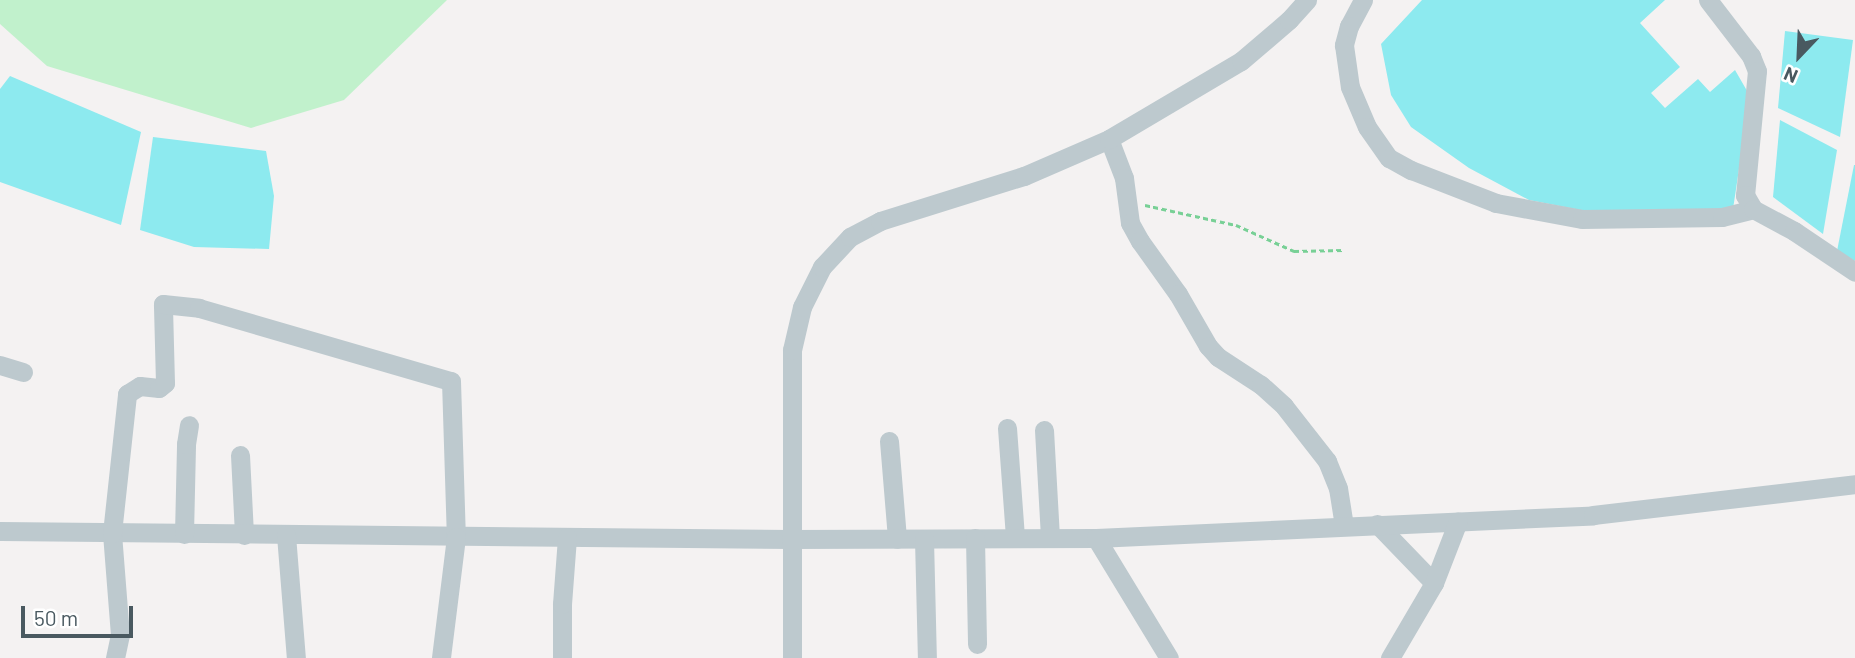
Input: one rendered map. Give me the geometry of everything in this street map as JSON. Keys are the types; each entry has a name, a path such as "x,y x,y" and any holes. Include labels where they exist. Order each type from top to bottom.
{"street":[{"path":"792,658 792,350 802,307 822,267 850,237 880,221 1024,176 1109,139 1241,61 1289,20 1307,0"},
{"path":"1363,0 1349,26 1344,45 1350,87 1374,137 1390,158 1411,170 1496,203 1582,219 1722,217 1753,209"},
{"path":"1708,0 1751,56 1757,71 1745,195 1753,209 1794,231 1855,272"},
{"path":"1109,139 1124,178 1130,223 1140,241 1178,294 1208,346 1218,357 1261,385 1284,406 1327,461 1338,488 1344,524"},
{"path":"115,658 120,635 112,533 127,394 140,386 159,388 165,383 163,304 199,308 451,381 456,537 441,658"},
{"path":"0,365 23,372"},
{"path":"184,534 189,425"},
{"path":"1007,428 1016,538"},
{"path":"1044,430 1050,538"},
{"path":"889,441 897,539"},
{"path":"240,454 244,535"},
{"path":"0,531 286,536 1096,538 1344,524 1593,515 1855,484"},
{"path":"1390,658 1434,583 1458,520"},
{"path":"1377,524 1434,583"},
{"path":"286,536 296,658"},
{"path":"562,658 562,604 567,537"},
{"path":"975,538 977,643"},
{"path":"1096,538 1169,658"},
{"path":"924,539 927,658"}],"path":[{"path":"1142,204 1236,225 1294,251 1344,250"}],"green space":[{"path":"0,0 447,0 344,100 251,128 47,66 0,24"}],"water":[{"path":"1422,0 1665,0 1640,23 1680,67 1651,93 1665,108 1698,79 1710,92 1735,70 1750,96 1733,209 1606,215 1529,200 1469,168 1411,127 1391,95 1381,44"},
{"path":"1785,31 1853,40 1840,137 1778,108"},
{"path":"10,76 141,132 121,225 0,182 0,89"},
{"path":"1780,120 1837,150 1823,234 1773,197"},
{"path":"153,137 266,151 274,196 269,249 194,247 140,230"},
{"path":"1855,165 1855,261 1837,251"}]}
